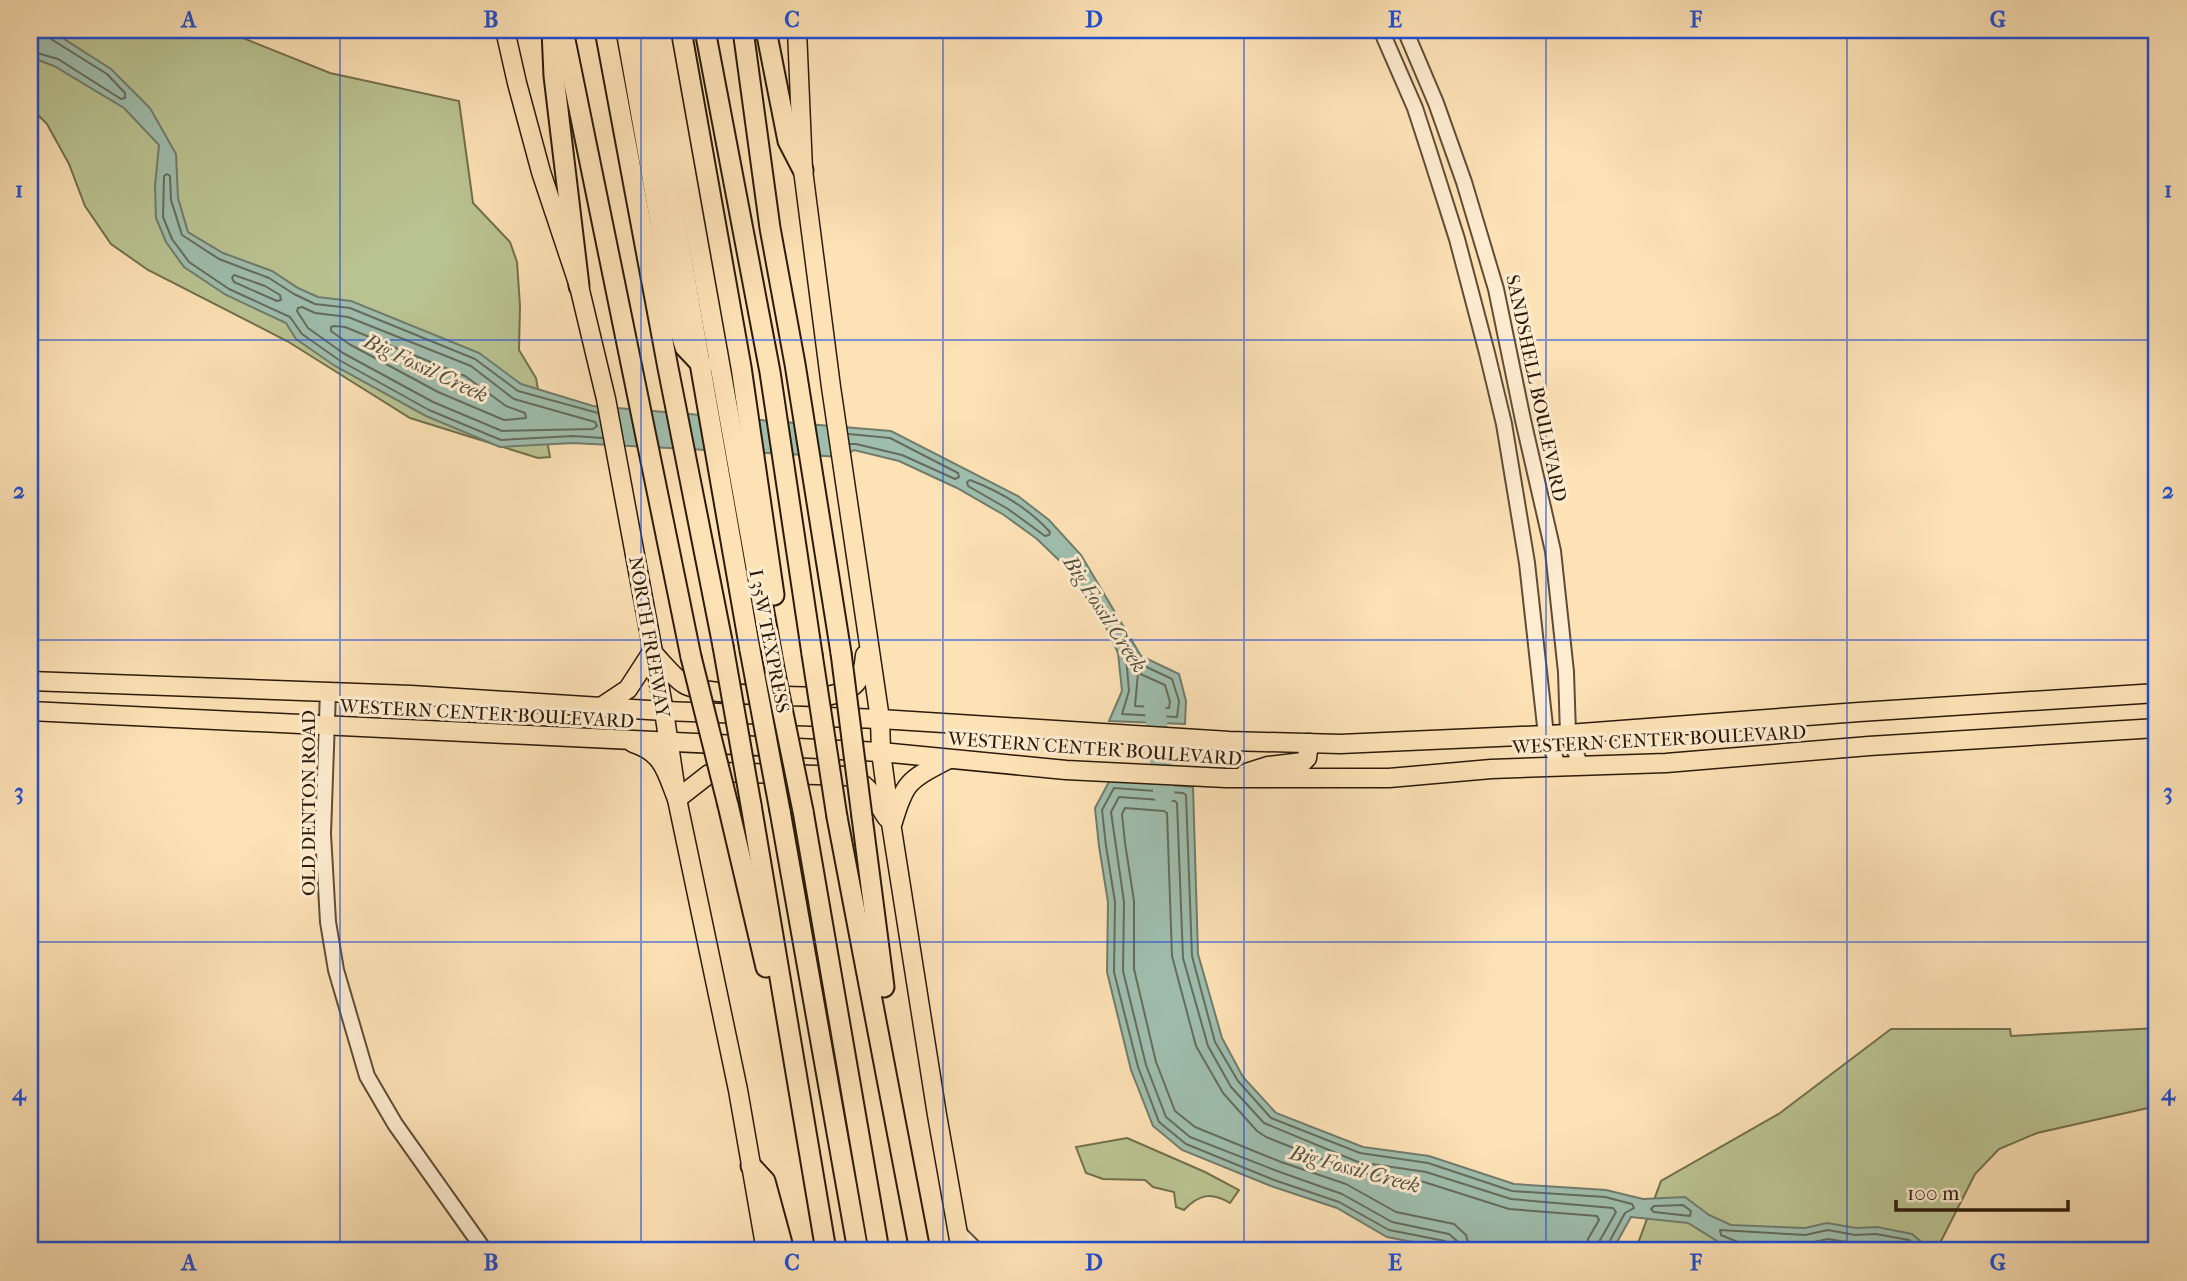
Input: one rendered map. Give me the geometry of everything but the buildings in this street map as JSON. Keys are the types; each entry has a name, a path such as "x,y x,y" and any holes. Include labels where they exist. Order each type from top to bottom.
{"highway":[{"path":"552,30 554,76 579,286"},
{"path":"563,30 691,657 773,995 786,1020"},
{"path":"605,30 723,646 825,1251"},
{"path":"626,30 677,325 685,347 711,366"},
{"name":"I 35W TEXPRESS","path":"642,30 711,366 752,494 781,650 775,674 803,811 879,1251"},
{"name":"I 35W TEXPRESS","path":"660,30 711,366 722,492 858,1251"},
{"path":"681,30 740,367 752,494"},
{"path":"705,30 770,372 838,817 919,1251"},
{"path":"743,30 770,228 795,364 841,653 880,967 906,1117 903,1157"},
{"path":"765,30 788,141 803,170"},
{"path":"751,1166 765,1181 784,1251"}],"main road":[{"name":"NORTH FREEWAY","path":"505,30 541,172 579,286 597,360 664,711 677,799 733,1067 766,1251"},
{"path":"797,30 803,170 831,387 880,719 881,752 892,826 932,1086 961,1251"},
{"path":"601,707 628,689 652,652 685,684 695,688 822,697 847,690 863,675 867,631"},
{"name":"WESTERN CENTER BOULEVARD","path":"30,681 328,691 664,711 880,719 1095,734 1308,743 1405,742 1568,734 1859,712 2157,694"},
{"path":"58,713 60,682"},
{"name":"WESTERN CENTER BOULEVARD","path":"30,711 881,752 1091,772 1226,778 1389,778 1491,769 1666,763 1869,746 2157,727"},
{"path":"624,740 643,746 660,757 677,799 709,774 720,772 847,776 868,787 892,826"},
{"path":"1226,778 1268,766 1303,762 1307,758 1308,743"},
{"path":"892,826 902,792 918,776 948,760"}],"street":[{"name":"SANDSHELL BOULEVARD","path":"1381,30 1415,108 1453,227 1504,424 1527,563 1546,735 1559,767"},
{"name":"SANDSHELL BOULEVARD","path":"1405,30 1436,103 1464,182 1501,309 1553,551 1565,659 1568,734 1581,766"},
{"name":"OLD DENTON ROAD","path":"328,691 323,834 328,922 336,970 367,1076 395,1124 485,1251"},
{"path":"958,1232 977,1251"}],"green space":[{"path":"30,30 223,30 330,73 459,101 473,203 510,242 517,262 519,350 536,378 550,457 538,458 410,418 287,341 148,270 111,244 85,206 69,164 47,124 30,107"},
{"path":"2157,1028 2157,1106 2037,1133 1999,1149 1975,1174 1936,1251 1628,1251 1637,1246 1661,1181 1780,1113 1891,1029 2010,1029 2011,1036"},
{"path":"1127,1138 1239,1190 1230,1203 1217,1197 1206,1196 1184,1210 1176,1207 1174,1192 1153,1187 1145,1180 1103,1179 1086,1173 1076,1147"}],"water":[{"path":"30,30 50,30 111,69 150,108 176,154 178,198 188,232 223,253 272,271 318,297 351,301 479,353 521,384 593,406 891,431 1018,496 1049,520 1081,555 1141,656 1179,674 1186,701 1185,724 1109,721 1122,691 1118,653 1106,627 1066,567 1037,539 1004,515 957,488 899,461 854,450 843,457 573,443 500,447 426,416 335,366 296,339 286,323 226,295 184,267 166,242 156,218 155,186 159,145 124,108 54,66 30,57"},
{"path":"1110,780 1193,787 1198,954 1222,1038 1243,1077 1276,1113 1363,1147 1429,1156 1514,1184 1606,1190 1643,1199 1685,1197 1709,1215 1731,1225 1805,1228 1827,1223 1856,1228 1877,1227 1912,1234 1932,1251 1747,1251 1722,1244 1688,1223 1631,1217 1612,1251 1459,1251 1387,1237 1337,1208 1271,1186 1182,1150 1153,1126 1131,1070 1107,972 1108,902 1095,808"}],"waterway":[{"name":"Big Fossil Creek","path":"1154,698 1164,794"}]}
